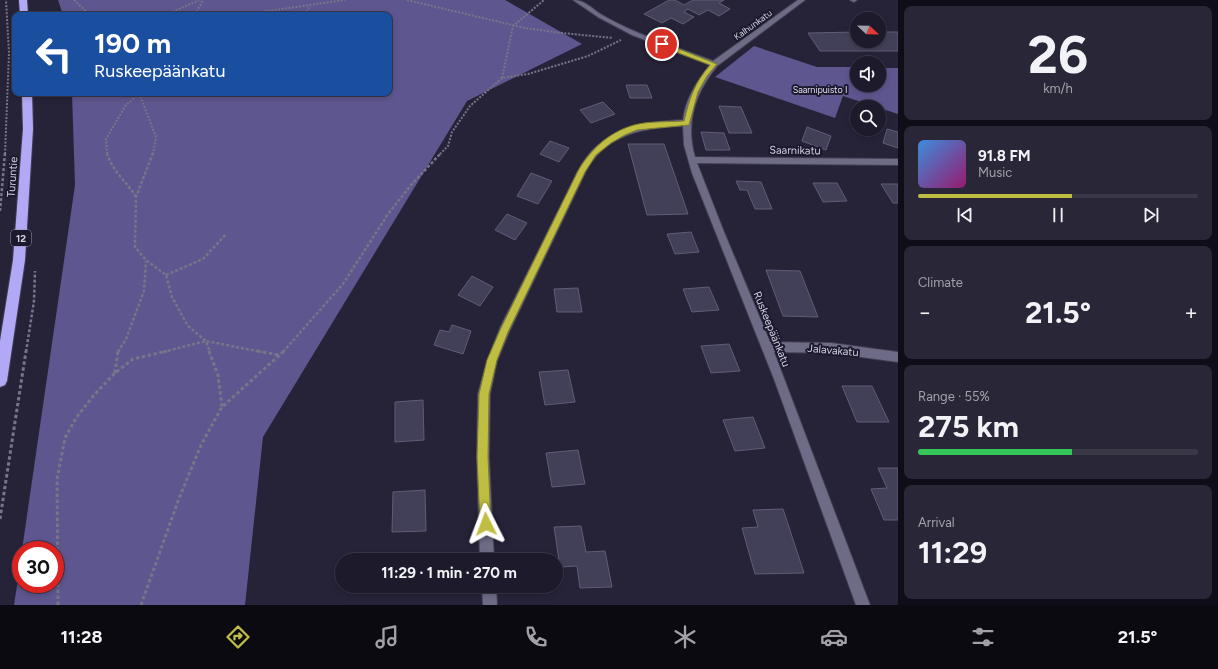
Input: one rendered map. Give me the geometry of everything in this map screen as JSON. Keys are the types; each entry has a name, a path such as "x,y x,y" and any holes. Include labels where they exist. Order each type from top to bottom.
{"highway":[{"path":"23,0 24,12"},
{"name":"Turuntie","path":"0,381 19,260 28,128 27,96"}],"street":[{"path":"576,0 600,16 634,34 714,64"},
{"name":"Kalhunkatu","path":"714,64 802,0"},
{"name":"Ruskeepäänkatu","path":"714,64 704,75 695,92 687,123 687,139 692,160 717,229 767,347 863,605"},
{"path":"488,553 483,457 484,394 492,360 504,331 582,171 593,154 608,142 636,127 687,123"},
{"name":"Saarnikatu","path":"692,160 898,162"},
{"name":"Jalavakatu","path":"767,347 830,348 898,357"},
{"path":"489,593 490,605"}],"path":[{"path":"0,210 7,130 9,53 6,0"},
{"path":"74,0 87,12"},
{"path":"173,12 199,0"},
{"path":"197,12 203,0"},
{"path":"254,12 310,6 345,0"},
{"path":"141,605 181,494 201,445 222,407 280,355 343,284 388,214 411,185 448,146 452,132 470,106 502,78 528,74 588,56 624,38 562,34 513,26 408,0"},
{"path":"502,78 513,26 544,0"},
{"path":"306,12 310,6"},
{"path":"136,197 128,184 118,176 114,169 107,155 106,139 126,105 137,96"},
{"path":"140,96 156,137 154,152 136,197 135,247 146,260 166,275 172,296 188,326 206,342 218,375 222,407"},
{"path":"166,275 203,260 226,234"},
{"path":"114,373 118,350 126,339 144,291 146,260"},
{"path":"58,605 57,479 65,438 76,418 114,373 133,359 206,342 280,355"}],"green space":[{"path":"58,0 505,0 582,44 467,101 263,437 245,605 14,605 16,593 64,593 64,541 23,541 75,185 72,96 392,96 392,12 62,12"},
{"name":"Saarnipuisto I","path":"754,46 817,67 850,67 850,92 886,92 886,68 898,68 898,114 886,110 886,100 855,100 843,96 835,118 715,77"}],"building":[{"path":"669,0 675,0 684,5 693,0 724,0 719,3 730,9 719,16 708,10 699,15 688,9 684,12 694,17 683,24 671,18 662,23 644,14"},
{"path":"850,32 850,48 886,48 886,32 898,32 898,51 820,51 808,33"},
{"path":"626,85 647,85 652,98 630,98"},
{"path":"603,102 615,114 591,123 580,110"},
{"path":"719,106 741,107 752,133 729,133"},
{"path":"807,127 831,136 826,150 802,141"},
{"path":"887,129 898,132 898,148 883,143"},
{"path":"701,132 724,133 730,150 706,150"},
{"path":"550,141 569,148 559,162 540,154"},
{"path":"628,144 664,144 688,214 647,215"},
{"path":"531,173 552,181 538,204 517,196"},
{"path":"736,181 761,182 772,209 755,209 747,190 740,190"},
{"path":"813,183 837,183 847,201 823,202"},
{"path":"881,184 898,184 898,203 893,203"},
{"path":"507,214 527,223 515,240 495,230"},
{"path":"691,232 699,252 675,254 667,234"},
{"path":"766,270 800,271 818,317 783,316"},
{"path":"472,276 493,287 480,306 458,295"},
{"path":"709,287 719,310 692,312 683,289"},
{"path":"578,288 582,312 557,312 554,289"},
{"path":"452,325 471,331 463,354 434,345 440,330 449,332"},
{"path":"729,344 740,371 711,373 701,346"},
{"path":"568,370 575,402 545,405 539,372"},
{"path":"842,386 872,386 889,422 857,422"},
{"path":"423,400 424,440 395,442 395,402"},
{"path":"753,417 765,448 735,451 723,420"},
{"path":"578,450 585,484 552,487 546,453"},
{"path":"878,468 898,468 898,520 884,520 871,489 887,488"},
{"path":"425,490 426,531 392,532 393,492"},
{"path":"783,509 804,573 755,574 742,528 758,527 753,510"},
{"path":"581,526 586,552 605,551 612,587 580,588 577,566 563,567 563,553 558,553 554,527"}],"route":[{"path":"486,524 483,457 484,394 492,360 504,331 582,171 593,154 600,147 622,133 636,127 687,123 689,108 695,92 704,75 714,64 662,44"}]}
